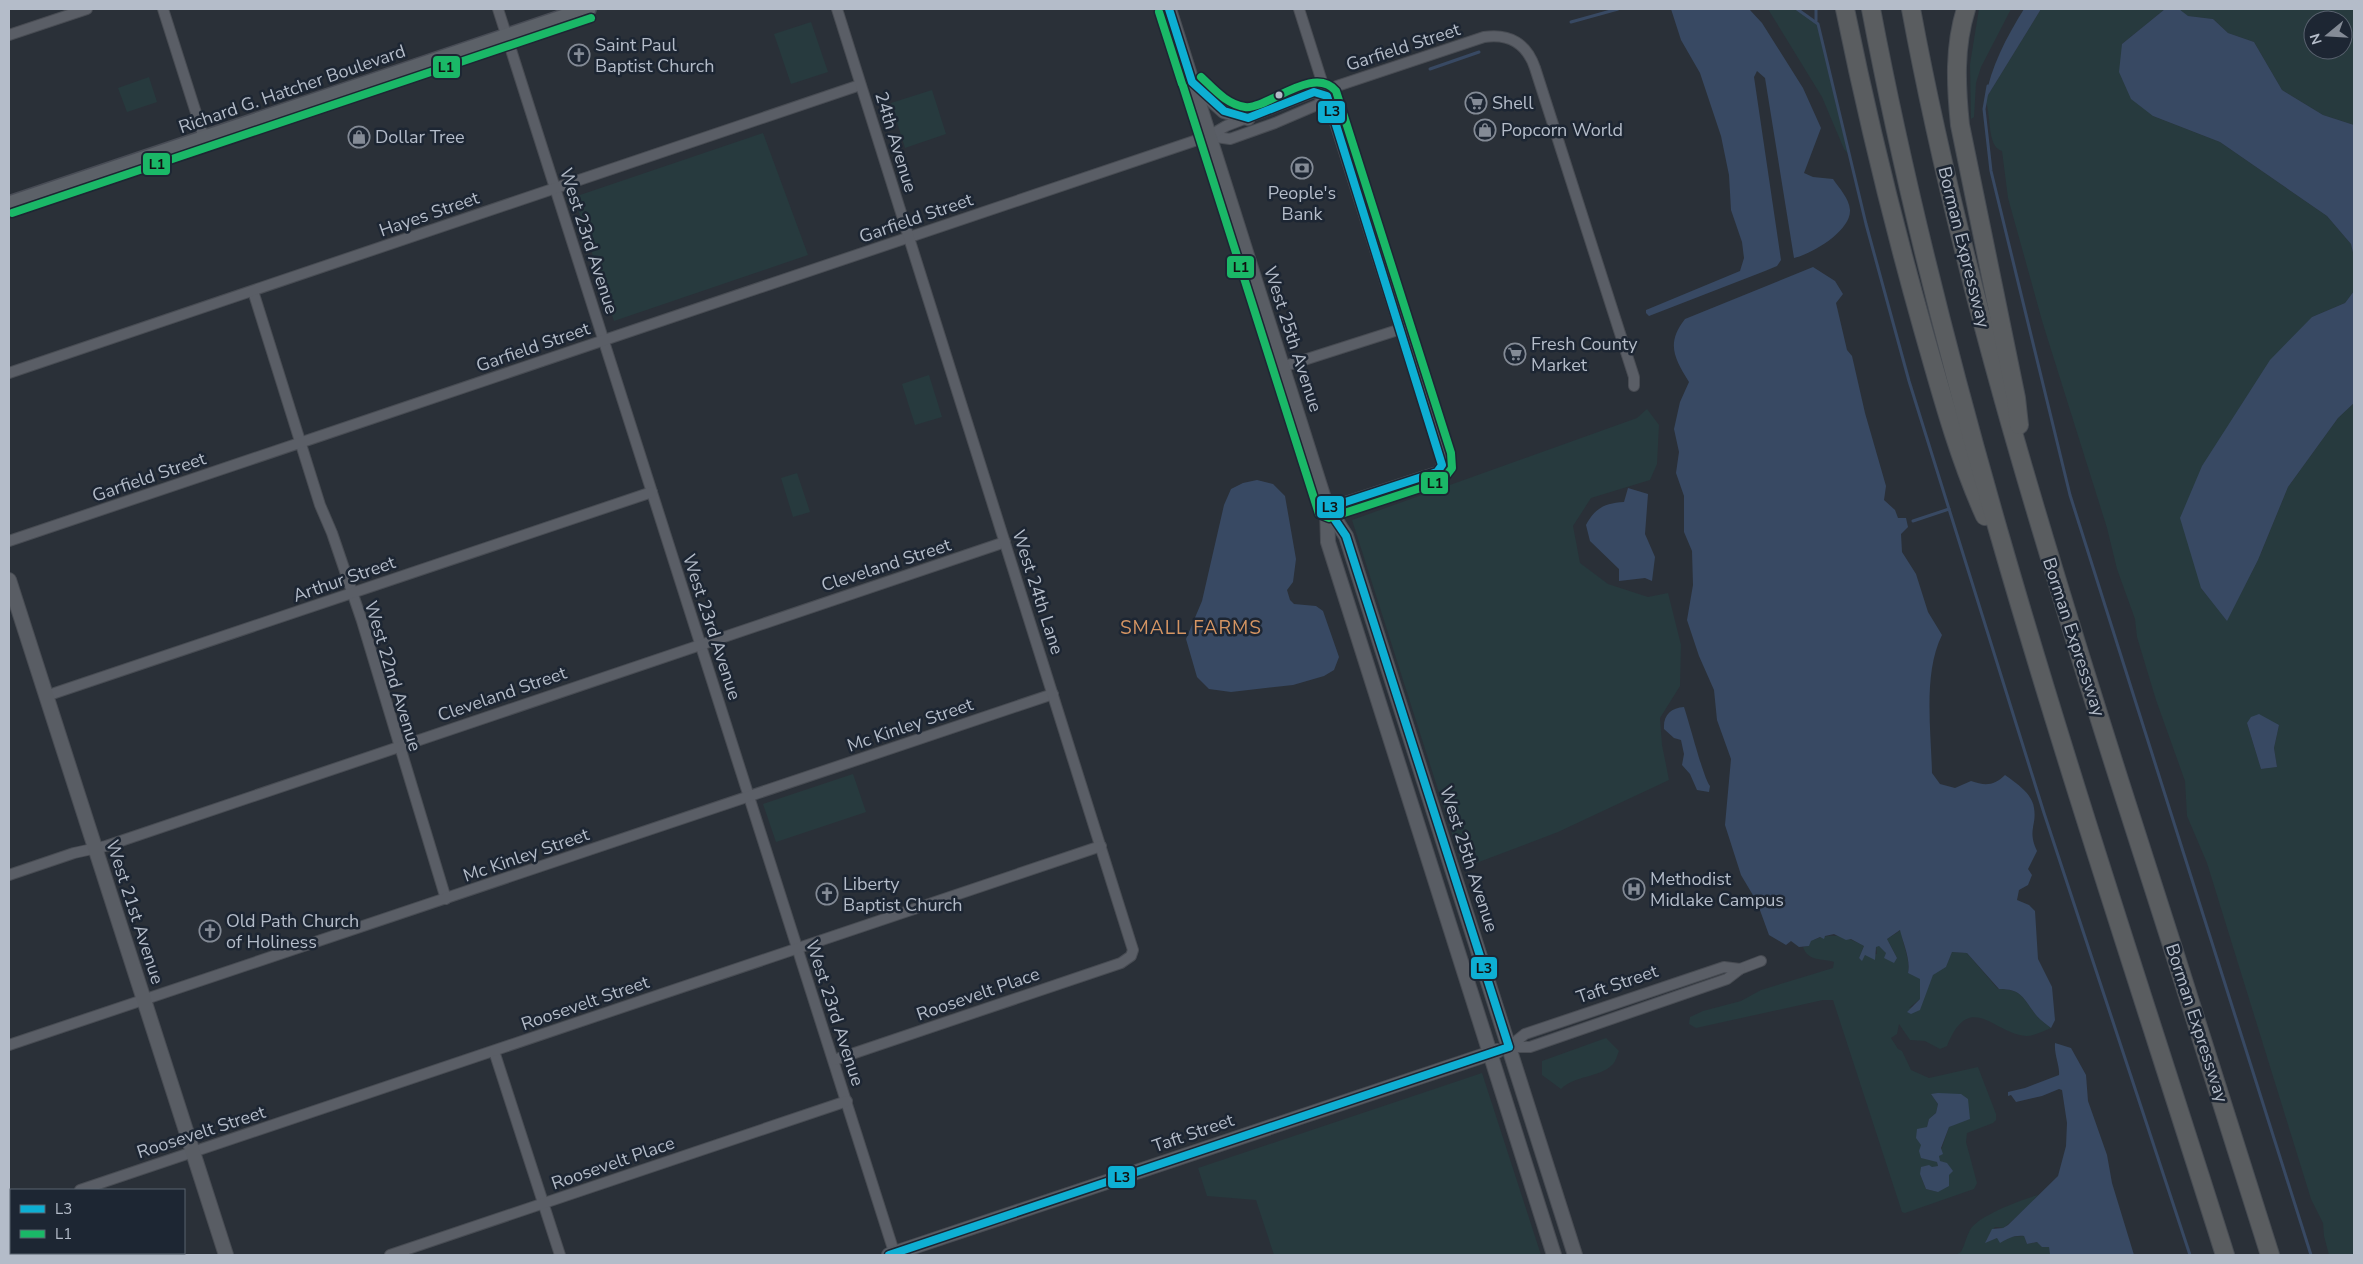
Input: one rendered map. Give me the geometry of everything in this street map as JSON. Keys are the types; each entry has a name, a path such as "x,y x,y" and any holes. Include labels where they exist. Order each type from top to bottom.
{"highway":[{"path":"1845,9 1888,196 1930,352 1969,481 2010,572"},
{"path":"1872,9 1923,252 1948,354 2010,572 2224,1255"},
{"name":"Borman Expressway","path":"1911,9 1929,100 1966,259 2025,480 2270,1255"},
{"path":"1966,9 1957,68 1960,125 2016,398 2025,480"}],"main road":[{"name":"Richard G. Hatcher Boulevard","path":"9,204 588,9"}],"street":[{"path":"9,35 87,9"},
{"path":"163,9 204,138"},
{"name":"West 23rd Avenue","path":"498,9 834,1060 893,1255"},
{"name":"24th Avenue","path":"837,9 909,238"},
{"name":"West 25th Avenue","path":"1169,9 1327,508 1328,542 1554,1255"},
{"path":"1299,9 1441,456 1441,468 1437,472 1327,508"},
{"name":"Garfield Street","path":"1209,136 1230,139 1318,105 1337,86 1494,35 1509,37 1516,41 1528,52 1532,59 1634,377 1634,386"},
{"path":"1192,82 1224,111 1248,118"},
{"name":"Hayes Street","path":"9,373 860,84"},
{"name":"Garfield Street","path":"9,542 1209,136 1226,126 1314,92 1327,96"},
{"name":"West 24th Lane","path":"909,238 1132,943 1131,956"},
{"name":"West 22nd Avenue","path":"253,291 320,505 332,533 446,899"},
{"path":"1282,367 1401,329"},
{"name":"Arthur Street","path":"46,696 652,492"},
{"name":"West 25th Avenue","path":"1327,508 1346,536 1575,1255"},
{"name":"Cleveland Street","path":"9,875 95,848 1005,542"},
{"name":"West 21st Avenue","path":"9,580 226,1255"},
{"name":"Mc Kinley Street","path":"9,1046 1053,694"},
{"name":"Roosevelt Street","path":"83,1189 1101,846"},
{"name":"Roosevelt Place","path":"834,1060 1121,963 1131,956"},
{"name":"Taft Street","path":"893,1255 1489,1053 1509,1046 1525,1034 1724,968 1740,969 1761,962"},
{"path":"494,1051 560,1255"},
{"name":"Roosevelt Place","path":"390,1255 847,1102"}],"green space":[{"path":"1768,9 1797,9 1818,24 1849,155 1844,149 1822,97"},
{"path":"1979,9 2011,9 1981,67 1976,83 1974,117 1971,119 1970,64"},
{"path":"2041,9 2165,9 2122,44 2153,116 2220,142 2327,216 2351,244 2354,257 2354,291 2345,303 2312,317 2201,588 2227,620 2258,560 2288,487 2338,418 2354,403 2354,1255 2329,1255 2323,1223 2311,1199 2207,863 2187,816 2185,781 2156,700 2137,637 2135,619 2117,569 2107,528 2043,324 2008,198 2002,151 1997,148 1991,136 1985,100","holes":["2247,723 2279,725 2274,748 2277,767 2261,769"]},
{"path":"2179,9 2354,9 2354,125 2323,115 2282,90 2254,42 2228,33 2213,19 2187,16"},
{"path":"811,22 828,72 791,84 774,34"},
{"path":"149,77 157,102 127,112 118,88"},
{"path":"932,90 946,134 905,148 891,103"},
{"path":"763,133 808,255 614,321 574,197"},
{"path":"929,375 942,417 915,425 902,384"},
{"path":"1647,409 1659,425 1657,464 1650,480 1591,498 1573,526 1580,563 1608,584 1648,597 1668,593 1681,645 1680,686 1660,718 1662,745 1669,780 1558,832 1463,868 1352,520 1637,418"},
{"path":"797,473 810,512 793,517 781,478"},
{"path":"853,774 866,812 776,842 763,804"},
{"path":"1901,930 1909,968 1908,973 1920,978 1920,999 1909,1008 1920,1005 1933,974 1946,967 1952,952 1967,953 1998,989 2006,989 2017,993 2025,999 2038,1017 2051,1028 2026,1036 2014,1034 1983,1019 1974,1017 1965,1020 1956,1029 1947,1046 1940,1049 1925,1041 1910,1040 1899,1024 1897,1034 1891,1038 1898,1049 1902,1051 1911,1070 1929,1078 1978,1067 1996,1114 1996,1120 1993,1123 1967,1133 1966,1142 1977,1183 1974,1189 1905,1213 1902,1212 1833,1000 1823,1000 1696,1028 1689,1024 1690,1017 1703,1011 1741,1001 1761,990 1833,968 1834,962 1816,959 1805,952 1803,947 1809,946 1810,941 1831,936 1843,937 1864,946 1859,958 1862,960 1865,955 1877,954 1876,946 1897,958 1887,939","holes":["1931,1094 1965,1119 1949,1127 1939,1156 1938,1192 1926,1189 1920,1174 1938,1166 1937,1162 1930,1159 1920,1141 1929,1119 1936,1113 1938,1104"]},
{"path":"1606,1038 1619,1051 1612,1065 1607,1069 1573,1081 1561,1089 1542,1075 1542,1061"},
{"path":"1482,1073 1541,1255 1274,1255 1256,1200 1207,1196 1198,1168"},
{"path":"2038,1195 2003,1228 1995,1227 1986,1241 1997,1238 2004,1241 2007,1237 2024,1236 2027,1244 2037,1242 2049,1247 2050,1255 1955,1255 1961,1252 1970,1230 1981,1219 2012,1204"}],"water":[{"path":"1671,9 1749,9 1762,23 1803,88 1821,128 1804,173 1813,177 1833,179 1846,197 1850,210 1849,218 1844,226 1829,240 1820,247 1794,258 1765,78 1757,71 1754,77 1781,260 1777,266 1649,316 1646,310 1740,271 1744,258 1742,242 1731,210 1729,175 1721,136 1700,73 1681,40"},
{"path":"2024,9 2041,9 1985,100 1991,76 2000,53"},
{"path":"2165,9 2179,9 2188,16 2213,19 2228,33 2254,42 2282,90 2323,115 2354,125 2354,257 2351,244 2327,216 2220,142 2153,116 2131,99 2119,72 2122,44"},
{"path":"1813,267 1835,281 1843,294 1836,303 1847,350 1852,356 1865,413 1886,486 1884,500 1895,510 1898,518 1906,518 1908,527 1901,534 1902,552 1916,574 1928,612 1942,635 1936,650 1930,684 1932,773 1940,784 1955,788 1971,781 1981,784 1993,783 2005,775 2023,789 2033,803 2035,814 2032,833 2037,851 2028,869 2032,875 2028,885 2019,890 2017,900 2029,905 2035,911 2038,959 2052,987 2055,1020 2051,1028 2038,1017 2025,999 2017,993 2007,989 1999,989 1967,953 1952,952 1946,967 1933,975 1920,1010 1911,1014 1907,1012 1920,999 1920,979 1908,973 1908,957 1900,930 1887,939 1897,958 1894,963 1884,958 1886,953 1879,946 1876,947 1875,960 1865,955 1862,961 1859,958 1864,946 1851,939 1846,940 1834,934 1825,936 1824,939 1820,937 1811,941 1809,946 1799,947 1791,941 1786,945 1769,935 1757,902 1741,875 1725,825 1731,759 1717,720 1714,690 1699,656 1687,620 1693,585 1692,551 1684,532 1684,496 1676,473 1679,452 1674,429 1680,402 1689,382 1676,358 1674,343 1679,328 1685,319"},
{"path":"2354,291 2354,403 2338,418 2288,487 2258,560 2227,621 2201,588 2180,518 2202,466 2270,360 2312,317 2345,303"},
{"path":"1257,480 1273,484 1285,496 1296,559 1293,582 1287,590 1290,600 1294,604 1316,606 1323,611 1339,657 1334,670 1324,676 1293,685 1231,692 1209,689 1197,677 1186,639 1202,601 1224,505 1231,489 1243,483"},
{"path":"1628,488 1648,494 1645,534 1655,557 1652,581 1645,578 1619,581 1619,569 1590,541 1586,525 1589,519 1601,507 1624,502"},
{"path":"1684,707 1700,762 1710,786 1709,792 1697,790 1690,774 1682,765 1684,754 1681,740 1674,738 1664,729 1666,716 1675,709"},
{"path":"2259,714 2279,725 2274,748 2277,767 2261,769 2247,723 2251,717"},
{"path":"2055,1043 2071,1048 2086,1075 2088,1101 2107,1155 2112,1183 2134,1255 2050,1255 2049,1247 2042,1247 2037,1242 2027,1244 2024,1236 2014,1237 2000,1243 1997,1238 1985,1243 1992,1229 2003,1228 2008,1225 2058,1176 2066,1146 2067,1123 2062,1090 2059,1089 2042,1096 2016,1102 2011,1095 2008,1096 2008,1092 2025,1088 2059,1075"},
{"path":"1931,1094 1961,1094 1968,1099 1970,1119 1949,1127 1941,1148 1943,1154 1939,1156 1940,1161 1947,1163 1953,1171 1949,1175 1949,1186 1938,1192 1926,1189 1920,1174 1921,1167 1929,1165 1932,1167 1938,1166 1937,1162 1921,1158 1919,1151 1921,1145 1916,1138 1917,1129 1927,1127 1929,1119 1936,1113 1938,1104"}],"waterway":[{"path":"1571,22 1618,9"},
{"path":"1797,9 1818,24 1866,224 1909,381 2044,813 2190,1255"},
{"path":"1816,9 1816,21"},
{"path":"1430,69 1479,52"},
{"path":"1988,86 1984,109 1991,171 2070,495 2311,1255"},
{"path":"1913,521 1949,509"}],"transit line":[{"name":"L3","path":"889,1255 1509,1047 1346,536 1327,508 1437,472 1442,465 1327,96 1314,92 1248,118 1224,111 1192,82 1169,9"},
{"name":"L1","path":"1159,12 1182,84"},
{"name":"L1","path":"12,213 591,18"},
{"name":"L1","path":"1183,86 1319,514 1329,518 1442,481 1452,468 1451,453 1336,91 1326,84 1303,85 1265,102 1245,107 1226,99 1201,77"}],"place":[{"name":"Saint Paul Baptist Church","path":"579,55"},
{"name":"Shell","path":"1476,103"},
{"name":"Popcorn World","path":"1485,130"},
{"name":"Dollar Tree","path":"359,137"},
{"name":"People's Bank","path":"1302,168"},
{"name":"Fresh County Market","path":"1515,354"},
{"name":"Methodist Midlake Campus","path":"1634,889"},
{"name":"Liberty Baptist Church","path":"827,894"},
{"name":"Old Path Church of Holiness","path":"210,931"}],"district":[{"name":"SMALL FARMS","path":"1191,628"}]}
